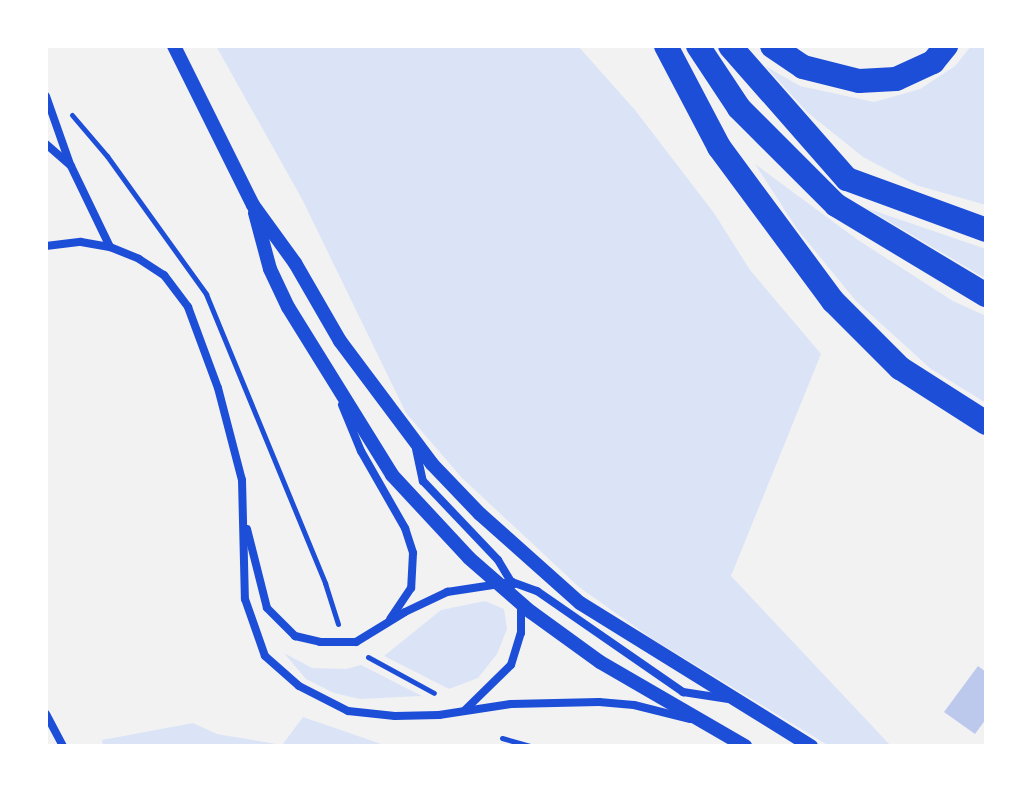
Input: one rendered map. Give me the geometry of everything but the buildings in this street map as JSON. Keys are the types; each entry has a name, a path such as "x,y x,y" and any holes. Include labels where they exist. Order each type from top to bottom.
{"highway":[{"path":"666,46 719,147 833,301 900,368 978,419"},
{"path":"698,46 739,108 836,205 986,295"},
{"path":"730,46 847,179 986,230"},
{"path":"772,46 803,67 859,81 896,79 933,62 946,46"}],"street":[{"path":"174,46 253,205 295,263 340,341 415,442 480,514 580,603 731,700 811,746"},
{"path":"46,96 71,166 110,247"},
{"path":"46,144 71,166"},
{"path":"253,205 270,269 332,382 392,475 504,583 521,604 600,662 745,746"},
{"path":"46,246 81,242 110,247 164,275 188,307 218,388 242,480 245,521 241,567 245,599 265,656 288,676 348,711 395,716 542,702 599,702 634,705 702,723"},
{"path":"332,382 361,451 400,517 413,553 411,588 387,623"},
{"path":"415,442 423,481 498,560 504,583"},
{"path":"245,521 267,608 295,636 320,642 356,642 447,592 504,583 537,591 683,692 731,700"},
{"path":"464,710 511,665 521,633 521,604"},
{"path":"46,714 63,746"}],"path":[{"path":"368,657 434,693"},
{"path":"502,738 530,746"}],"shaded area":[{"path":"216,46 578,46 635,110 714,213 750,270 821,354 731,576 891,746 829,746 651,638 579,587 462,478 406,413 302,199"},
{"path":"971,46 986,46 986,205 916,185 863,157 807,112 765,66 800,86 874,102 920,89 955,66"},
{"path":"755,164 858,240 953,301 986,316 986,403 931,369 856,301 797,229"},
{"path":"866,208 986,249 986,278 983,277"},
{"path":"485,601 504,609 507,629 497,654 478,678 449,689 384,656 441,610"},
{"path":"284,653 312,668 346,669 361,665 422,696 360,699 334,693 306,679"},
{"path":"303,717 387,746 103,746 102,740 193,723 217,734 282,745"}]}
